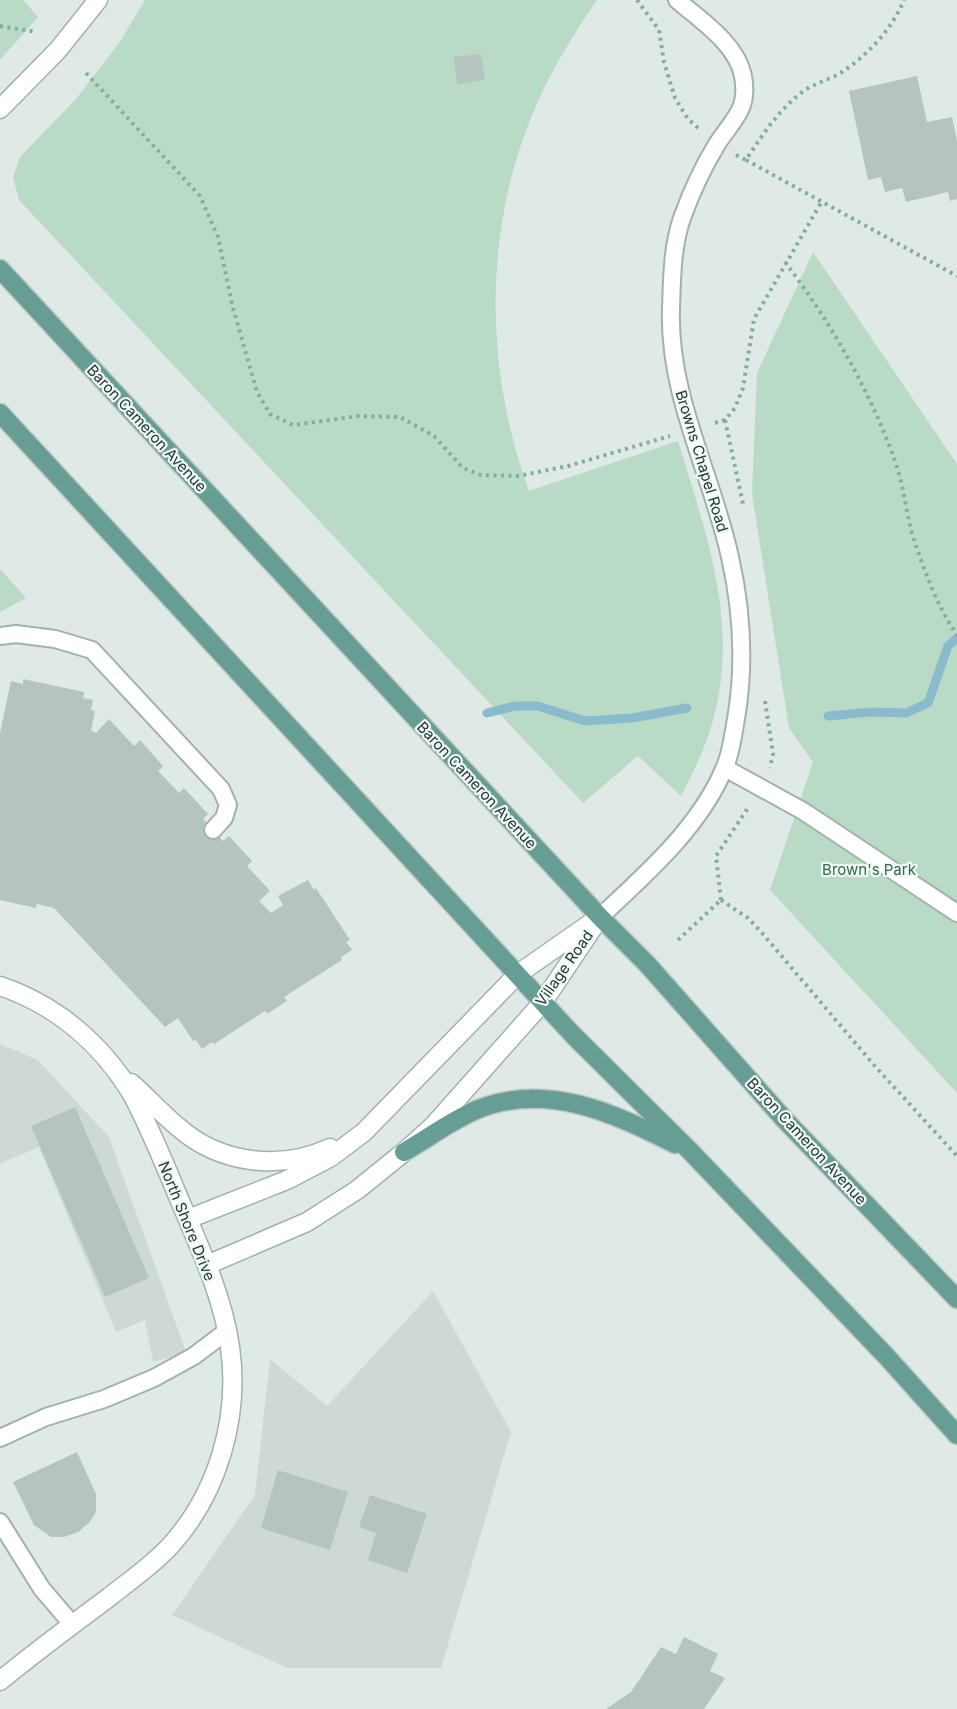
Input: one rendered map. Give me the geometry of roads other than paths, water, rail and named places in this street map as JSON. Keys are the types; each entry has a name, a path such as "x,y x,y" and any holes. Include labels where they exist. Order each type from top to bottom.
{"main road":[{"name":"Baron Cameron Avenue","path":"0,269 600,917 647,964 784,1119 957,1299"},
{"path":"0,413 543,1002 691,1152 887,1357 957,1435"},
{"path":"404,1152 479,1109 508,1101 531,1100 566,1102 613,1114 691,1152"}],"street":[{"path":"0,109 58,50 98,0"},
{"name":"Village Road","path":"188,1219 308,1170 364,1132 518,974 600,917"},
{"name":"Village Road","path":"207,1264 308,1221 357,1190 404,1152 433,1125 543,1002 600,917"},
{"name":"North Shore Drive","path":"0,986 26,995 59,1015 83,1034 118,1071 138,1107 207,1264 227,1331 232,1368 230,1416 224,1446 207,1490 171,1545 145,1570 0,1681"},
{"path":"118,1071 191,1138 224,1154 245,1160 295,1159 320,1152 364,1132"}],"lane":[{"name":"Browns Chapel Road","path":"600,917 682,835 725,768 736,719 741,639 730,556 690,430 674,365 670,321 672,265 681,220 717,145 740,110 745,92 743,73 734,54 677,0"},
{"path":"0,636 16,634 55,639 92,650 221,789 228,805 224,818 213,830"},
{"path":"725,768 803,811 957,913"},
{"path":"0,1438 46,1417 118,1394 178,1365 227,1331"},
{"path":"0,1522 42,1589 72,1624"}],"waterway":[{"path":"828,716 871,712 906,713 928,703 948,646 957,638"},
{"path":"487,713 515,706 538,706 585,721 632,718 687,708"}],"park label":[{"name":"Brown's Park","path":"869,869"}]}
